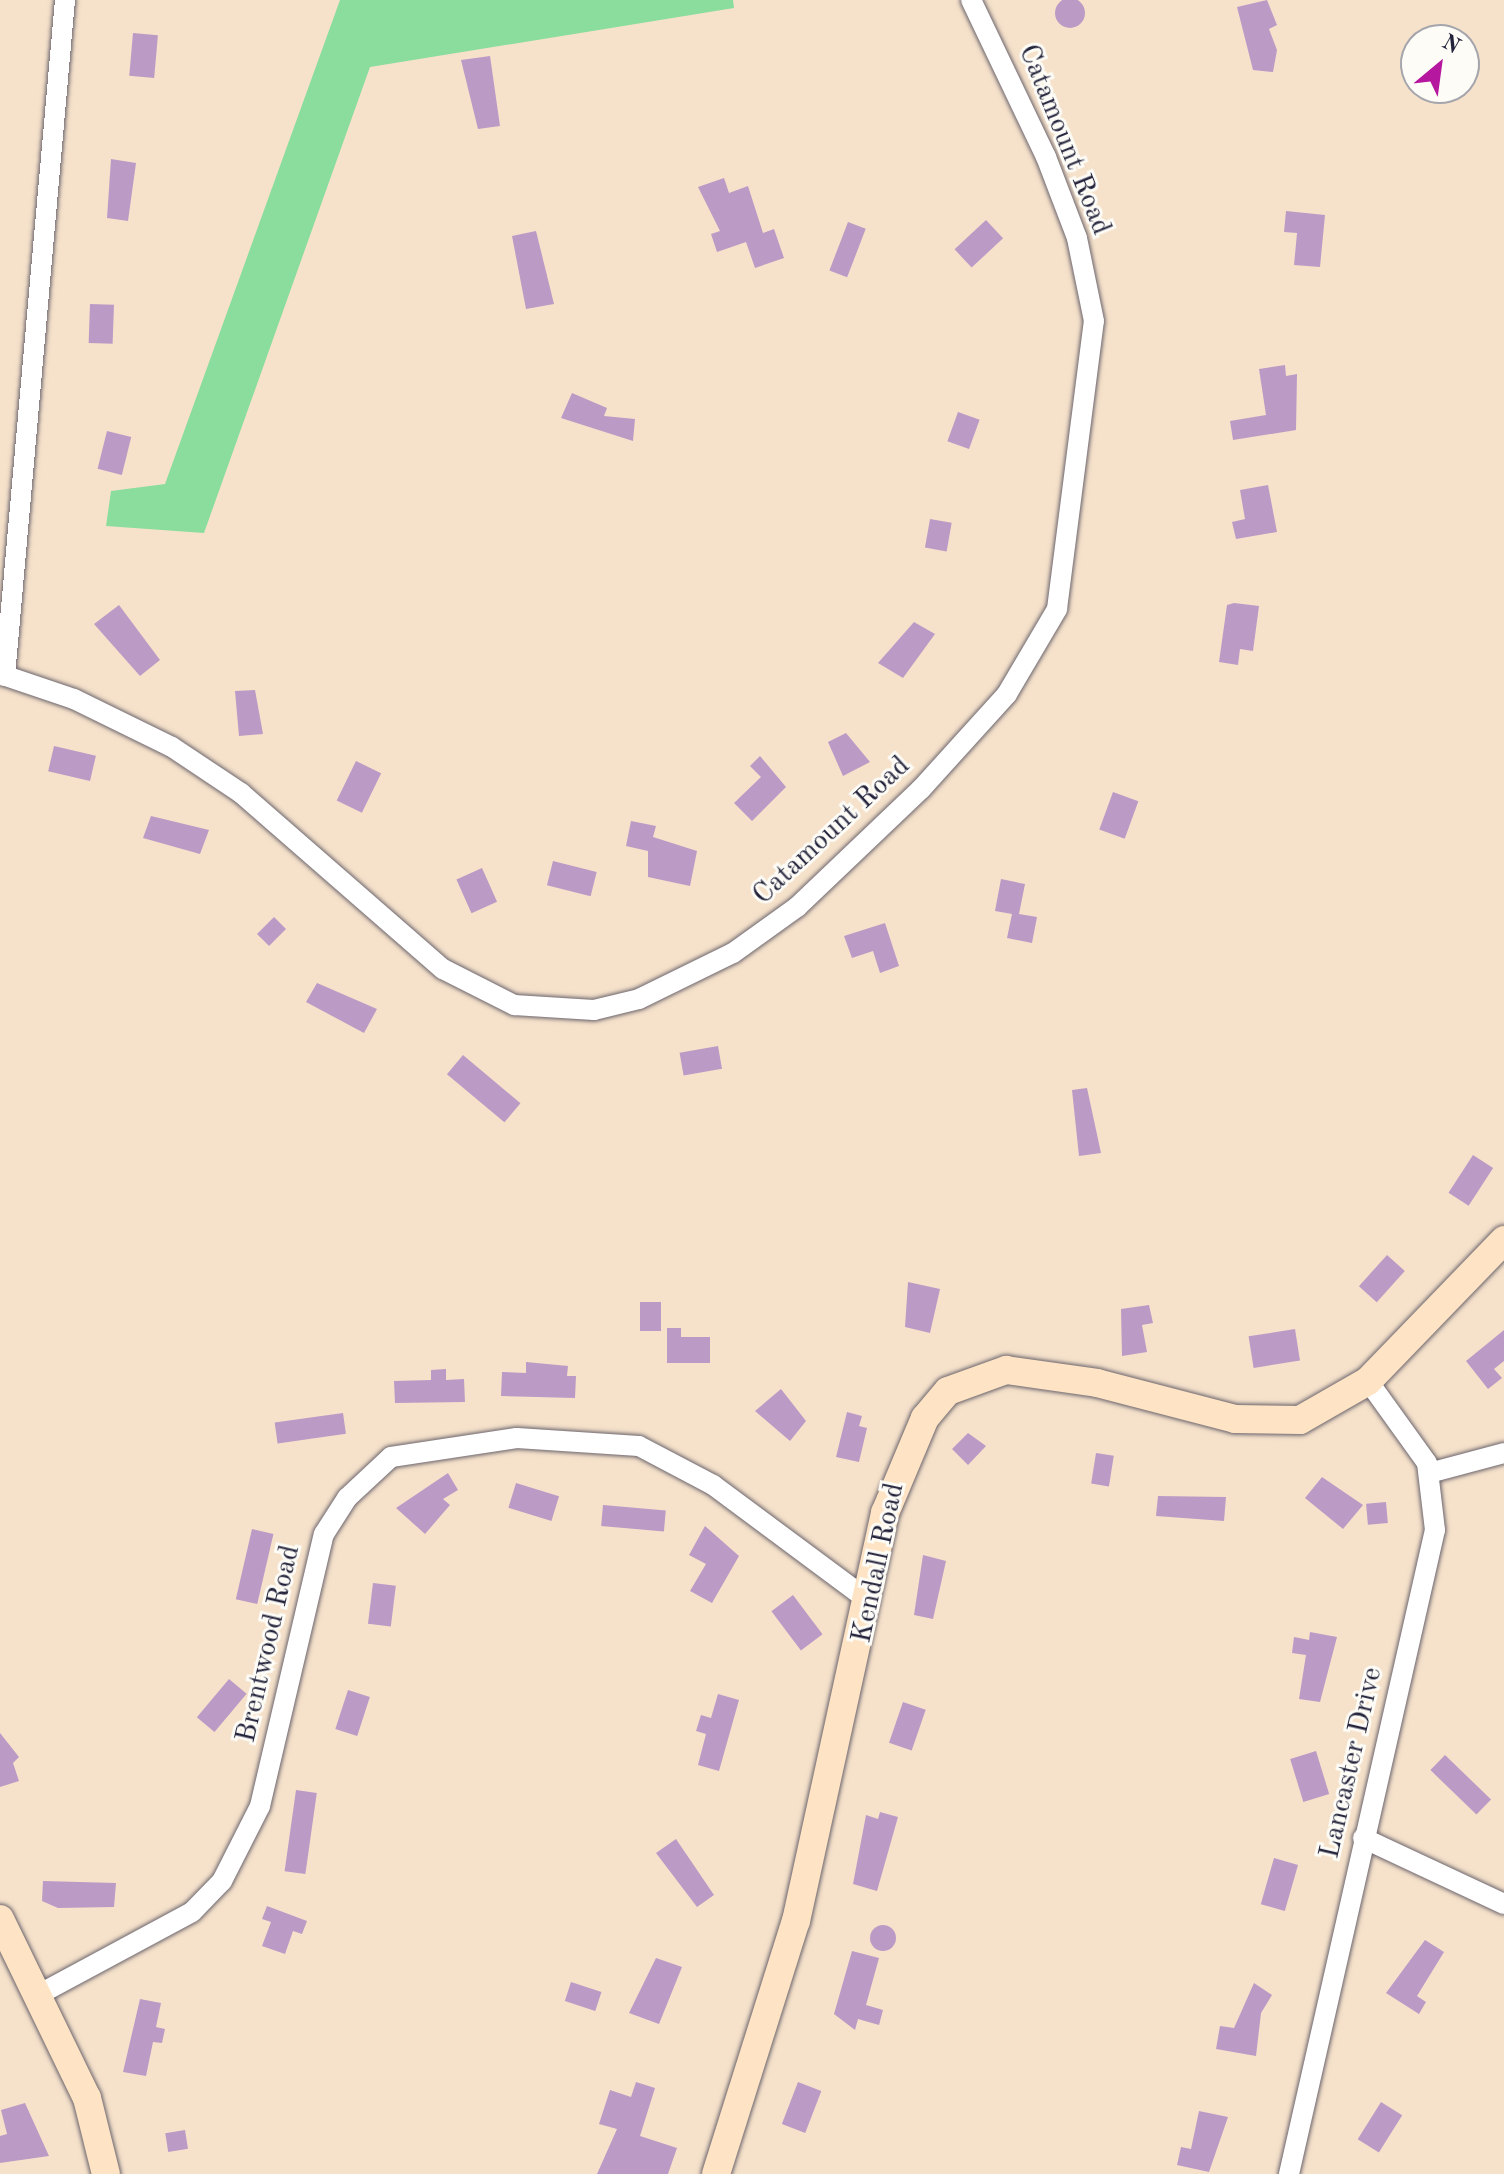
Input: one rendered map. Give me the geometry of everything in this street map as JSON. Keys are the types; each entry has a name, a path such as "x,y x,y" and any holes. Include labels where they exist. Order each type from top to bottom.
{"street":[{"path":"3,675 65,0"},
{"name":"Catamount Road","path":"3,675 74,699 172,747 241,793 443,969 514,1005 594,1010 639,999 733,953 808,898 921,789 1007,694 1057,609 1094,321 1077,238 1052,172 971,0"},
{"name":"Kendall Road","path":"716,2174 796,1921 903,1458 948,1391 978,1375 1047,1374 1272,1422 1326,1411 1368,1381 1504,1240"},
{"name":"Lancaster Drive","path":"1289,2174 1435,1530 1429,1473 1368,1381"},
{"name":"Brentwood Road","path":"36,1996 192,1912 222,1881 260,1806 324,1534 347,1498 391,1457 517,1438 639,1446 713,1485 869,1601"},
{"path":"1429,1473 1504,1453"},
{"path":"1363,1838 1504,1904"},
{"path":"0,1919 87,2098 106,2174"}],"green space":[{"path":"340,0 733,0 734,8 370,67 204,533 106,526 111,491 165,484"}],"building":[{"path":"1070,-2 1081,2 1085,13 1081,24 1070,28 1059,24 1055,13 1059,2"},
{"path":"1267,0 1277,25 1269,29 1277,50 1273,72 1253,70 1237,7"},
{"path":"133,33 158,35 154,78 129,76"},
{"path":"490,56 500,126 478,129 461,60"},
{"path":"111,159 136,163 128,221 107,218"},
{"path":"724,178 729,193 748,186 763,233 774,229 784,258 755,268 746,242 717,252 711,234 720,231 698,187"},
{"path":"1286,211 1325,215 1320,267 1294,265 1297,233 1284,232"},
{"path":"986,220 1003,238 972,268 955,249"},
{"path":"848,222 866,229 847,277 829,271"},
{"path":"536,231 554,304 526,309 512,236"},
{"path":"90,304 114,305 113,344 89,343"},
{"path":"1285,365 1286,376 1297,374 1296,430 1233,440 1230,421 1266,415 1259,369"},
{"path":"572,393 607,408 604,416 635,419 633,441 561,418"},
{"path":"958,412 980,420 969,449 947,441"},
{"path":"107,431 131,437 122,475 98,469"},
{"path":"1268,485 1277,532 1236,539 1232,522 1245,519 1240,490"},
{"path":"930,519 952,523 947,551 925,548"},
{"path":"119,605 160,660 140,676 94,624"},
{"path":"1227,605 1259,606 1253,651 1240,649 1238,665 1219,662"},
{"path":"914,622 935,634 903,678 878,663"},
{"path":"255,690 263,734 239,736 235,691"},
{"path":"846,733 870,762 843,776 828,742"},
{"path":"54,746 96,756 90,781 48,771"},
{"path":"760,756 786,787 752,821 734,803 761,777 750,766"},
{"path":"356,761 381,773 362,813 337,801"},
{"path":"1113,792 1138,801 1125,839 1099,830"},
{"path":"151,816 209,830 200,854 143,838"},
{"path":"631,821 656,826 653,837 697,851 690,886 648,877 648,851 626,846"},
{"path":"553,861 597,872 591,896 547,885"},
{"path":"482,868 497,902 471,913 456,879"},
{"path":"1001,879 1025,884 1019,914 1037,917 1032,943 1007,938 1012,914 995,911"},
{"path":"274,917 286,929 269,946 257,934"},
{"path":"885,923 899,966 880,973 873,951 852,958 844,936"},
{"path":"317,983 377,1009 364,1033 306,1002"},
{"path":"718,1046 722,1069 684,1075 680,1053"},
{"path":"463,1055 520,1103 504,1122 447,1074"},
{"path":"1087,1088 1101,1153 1079,1156 1072,1090"},
{"path":"1473,1155 1493,1168 1469,1206 1448,1193"},
{"path":"1387,1255 1405,1271 1377,1302 1359,1286"},
{"path":"908,1282 940,1289 930,1333 905,1327"},
{"path":"640,1302 661,1302 661,1331 640,1331"},
{"path":"1149,1305 1153,1323 1142,1325 1147,1352 1122,1356 1121,1309"},
{"path":"667,1328 681,1328 681,1337 710,1337 710,1363 667,1363"},
{"path":"1295,1329 1300,1361 1254,1368 1249,1336"},
{"path":"1504,1330 1504,1361 1494,1369 1502,1378 1488,1389 1466,1361"},
{"path":"526,1362 568,1366 567,1376 576,1376 575,1398 501,1396 502,1372 526,1373"},
{"path":"446,1369 446,1380 464,1379 465,1402 395,1403 394,1381 431,1380 431,1370"},
{"path":"781,1389 806,1421 790,1441 755,1411"},
{"path":"847,1412 862,1416 859,1426 867,1428 859,1462 836,1457"},
{"path":"343,1413 346,1434 278,1443 275,1423"},
{"path":"968,1433 986,1446 968,1465 952,1449"},
{"path":"1096,1453 1114,1456 1109,1486 1091,1484"},
{"path":"448,1473 458,1490 443,1499 450,1505 425,1534 396,1508"},
{"path":"1322,1477 1363,1505 1343,1529 1305,1498"},
{"path":"516,1483 559,1496 551,1521 508,1508"},
{"path":"1158,1496 1226,1497 1224,1521 1156,1516"},
{"path":"1386,1502 1388,1523 1368,1525 1366,1504"},
{"path":"603,1505 666,1510 664,1531 601,1526"},
{"path":"705,1526 739,1556 712,1603 690,1591 706,1564 689,1555"},
{"path":"252,1529 273,1534 257,1604 236,1599"},
{"path":"923,1555 946,1561 933,1619 914,1615"},
{"path":"373,1583 396,1586 391,1626 368,1624"},
{"path":"793,1595 822,1634 801,1650 771,1611"},
{"path":"1310,1632 1337,1637 1320,1702 1299,1699 1306,1655 1292,1653 1294,1637 1309,1640"},
{"path":"229,1679 247,1694 214,1732 197,1717"},
{"path":"348,1690 370,1697 357,1736 335,1729"},
{"path":"718,1694 739,1700 719,1771 698,1765 706,1734 696,1731 701,1715 711,1718"},
{"path":"903,1702 926,1710 912,1750 889,1743"},
{"path":"0,1733 19,1757 13,1763 19,1781 0,1787"},
{"path":"1316,1751 1329,1794 1303,1802 1290,1759"},
{"path":"1445,1755 1491,1799 1476,1815 1430,1770"},
{"path":"296,1790 317,1793 305,1874 285,1871"},
{"path":"880,1812 898,1817 877,1891 853,1884 866,1815 878,1819"},
{"path":"676,1839 714,1895 697,1907 656,1853"},
{"path":"1274,1858 1298,1865 1285,1911 1261,1904"},
{"path":"43,1881 116,1883 114,1907 58,1908 42,1901"},
{"path":"267,1906 307,1921 302,1934 293,1931 285,1954 262,1946 271,1922 262,1919"},
{"path":"883,1925 892,1929 896,1938 892,1947 883,1951 874,1947 870,1938 874,1929"},
{"path":"1425,1940 1444,1952 1417,1996 1426,2002 1419,2014 1386,1993"},
{"path":"852,1951 879,1958 866,2005 883,2010 879,2025 858,2019 855,2030 834,2014"},
{"path":"656,1958 682,1967 659,2024 629,2013"},
{"path":"571,1982 601,1992 595,2011 565,2001"},
{"path":"1254,1983 1272,1995 1261,2013 1256,2056 1216,2049 1220,2026 1234,2028"},
{"path":"140,1999 161,2003 156,2027 165,2029 162,2043 153,2042 146,2076 123,2072"},
{"path":"636,2082 655,2088 640,2136 677,2148 668,2174 597,2174 617,2129 599,2124 610,2090 631,2097"},
{"path":"798,2082 821,2091 805,2133 782,2124"},
{"path":"1381,2102 1402,2115 1379,2153 1358,2139"},
{"path":"25,2103 49,2156 0,2163 0,2136 7,2134 1,2110"},
{"path":"1199,2111 1228,2117 1209,2172 1177,2165 1181,2147 1191,2149"},
{"path":"185,2130 188,2149 168,2152 165,2133"}]}
